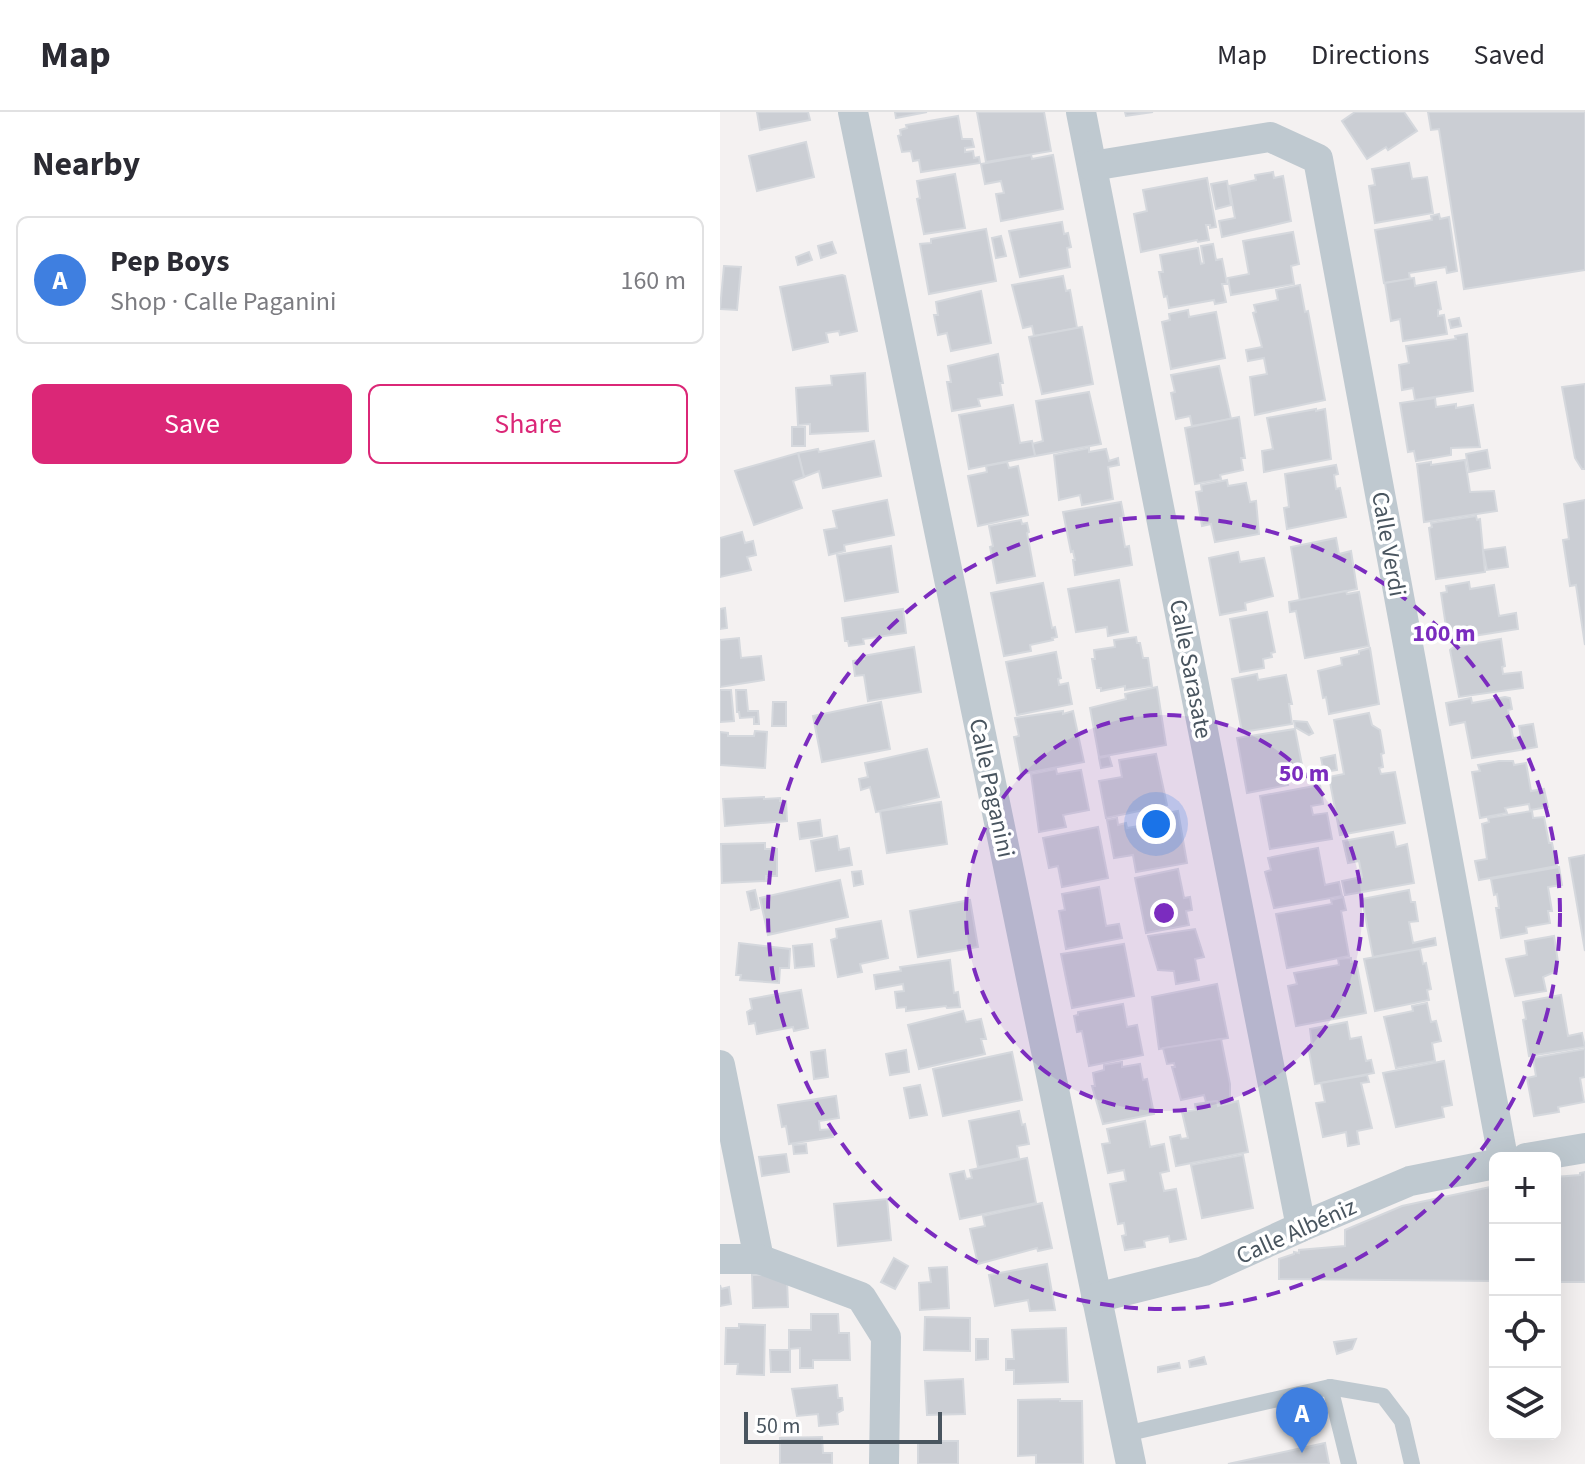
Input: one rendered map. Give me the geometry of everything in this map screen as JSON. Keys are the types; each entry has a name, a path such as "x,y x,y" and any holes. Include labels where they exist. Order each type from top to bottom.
{"street":[{"name":"Calle Paganini","path":"853,112 1131,1464"},
{"name":"Calle Sarasate","path":"1081,112 1301,1227"},
{"name":"Calle Verdi","path":"1092,166 1270,137 1318,159 1502,1152"},
{"path":"720,1065 725,1121 759,1259"},
{"path":"1561,1152 1585,1148"},
{"name":"Calle Albéniz","path":"1096,1298 1204,1271 1410,1181 1489,1165"},
{"path":"720,1259 759,1259 861,1297 886,1337 884,1464"}],"lane":[{"path":"1330,1387 1349,1464"},
{"path":"1125,1434 1330,1387 1383,1396 1402,1421 1412,1464"}],"building":[{"path":"757,112 808,112 810,120 760,130"},
{"path":"895,112 927,112 896,118"},
{"path":"977,112 1044,112 1051,151 986,162"},
{"path":"1125,112 1153,112 1126,116"},
{"path":"1355,112 1404,112 1417,131 1388,150 1386,147 1367,159 1342,121"},
{"path":"1428,112 1585,112 1585,270 1464,289 1439,129 1431,130"},
{"path":"958,116 962,139 972,139 974,147 965,148 965,152 973,151 974,158 979,157 980,163 921,172 919,160 913,161 911,151 902,152 898,136 901,135 900,130 907,128 906,125"},
{"path":"806,142 814,177 757,191 749,156"},
{"path":"1031,155 1032,159 1053,155 1063,209 1001,221 996,194 1004,193 1001,181 985,184 981,164"},
{"path":"1409,163 1412,179 1427,177 1433,213 1375,223 1369,186 1375,185 1372,169"},
{"path":"1273,172 1274,178 1283,176 1291,221 1222,237 1219,221 1235,218 1229,186 1256,180 1255,175"},
{"path":"955,174 965,228 924,234 917,181"},
{"path":"1207,178 1216,227 1206,225 1209,240 1141,252 1134,214 1147,211 1143,190"},
{"path":"1227,181 1231,205 1216,209 1211,184"},
{"path":"1439,214 1440,219 1449,217 1457,271 1447,273 1446,267 1409,273 1410,279 1384,283 1375,230 1432,220 1431,216"},
{"path":"1062,222 1071,247 1067,248 1070,267 1020,277 1009,231"},
{"path":"986,229 996,281 929,294 920,244 931,243 931,239"},
{"path":"1293,232 1299,264 1291,266 1294,284 1231,295 1228,278 1249,274 1243,241"},
{"path":"1001,236 1006,256 996,258 992,238"},
{"path":"832,242 836,253 821,258 818,246"},
{"path":"1213,244 1216,260 1222,259 1227,284 1222,284 1226,302 1215,304 1214,300 1169,308 1159,272 1163,272 1160,255 1198,248 1201,264 1204,263 1201,246"},
{"path":"809,252 812,260 798,265 796,257"},
{"path":"724,266 741,267 737,310 720,309"},
{"path":"845,276 857,331 840,335 839,331 826,333 828,342 793,350 780,287"},
{"path":"1063,276 1066,291 1070,290 1077,328 1034,336 1032,326 1023,328 1012,285"},
{"path":"1414,278 1415,286 1436,282 1441,309 1438,316 1444,315 1447,334 1403,341 1400,319 1391,321 1385,283"},
{"path":"1300,285 1325,400 1255,415 1250,377 1267,374 1264,358 1248,361 1246,350 1262,347 1253,313 1256,312 1254,305 1278,300 1276,290"},
{"path":"981,291 991,343 951,351 947,333 938,335 934,315 938,315 936,302"},
{"path":"1188,310 1189,317 1216,312 1225,358 1171,369 1162,322 1170,320 1169,314"},
{"path":"1459,318 1461,326 1451,328 1449,320"},
{"path":"1082,327 1093,384 1042,394 1029,337"},
{"path":"1467,334 1473,391 1415,400 1413,388 1402,390 1399,365 1409,363 1406,346 1456,339 1455,336"},
{"path":"998,354 1002,395 978,399 980,406 952,411 947,382 951,382 948,366"},
{"path":"1219,366 1231,419 1192,426 1190,416 1176,419 1171,375"},
{"path":"865,373 868,431 810,434 810,424 798,425 796,388 832,385 831,376"},
{"path":"1585,384 1585,469 1582,469 1575,458 1562,387"},
{"path":"1089,392 1101,444 1035,456 1032,444 1043,441 1036,401"},
{"path":"1435,398 1436,407 1473,405 1480,447 1451,448 1451,455 1416,461 1414,451 1408,452 1400,403"},
{"path":"1013,405 1020,443 1032,441 1035,456 969,469 959,415"},
{"path":"1325,409 1331,459 1264,472 1262,451 1273,449 1267,418"},
{"path":"1239,417 1245,458 1241,458 1243,470 1220,475 1221,479 1195,484 1185,428"},
{"path":"792,427 805,427 805,446 792,446"},
{"path":"874,441 881,476 823,488 819,471 804,477 798,453"},
{"path":"1089,448 1089,452 1106,449 1109,461 1118,458 1119,465 1108,467 1113,499 1082,505 1080,495 1059,500 1054,455"},
{"path":"1487,450 1490,468 1469,472 1466,454"},
{"path":"798,453 804,477 793,481 802,508 754,525 735,471"},
{"path":"1465,460 1470,492 1494,491 1497,511 1424,522 1417,464"},
{"path":"1007,462 1009,468 1018,466 1028,515 978,526 968,476 987,472 986,466"},
{"path":"1336,465 1336,489 1340,488 1346,517 1287,529 1284,508 1289,507 1285,474"},
{"path":"1227,480 1228,486 1246,483 1250,502 1256,501 1259,534 1215,542 1211,524 1202,526 1196,492 1202,491 1201,485"},
{"path":"887,500 894,535 844,545 845,551 829,555 824,530 837,528 833,511"},
{"path":"1585,500 1585,645 1576,585 1570,586 1563,540 1569,539 1564,504"},
{"path":"1121,502 1124,517 1120,518 1125,547 1129,546 1132,565 1075,575 1075,560 1063,512"},
{"path":"1476,516 1477,520 1480,519 1485,572 1436,579 1429,528 1432,527 1431,523"},
{"path":"1021,520 1022,524 1027,523 1035,576 997,583 989,526"},
{"path":"742,532 745,543 753,541 756,555 747,557 751,570 720,577 720,538"},
{"path":"1336,538 1339,554 1351,551 1357,589 1300,601 1291,547"},
{"path":"891,546 898,592 845,601 837,555"},
{"path":"1505,547 1508,567 1487,570 1483,550"},
{"path":"1238,552 1240,562 1264,558 1273,596 1245,603 1246,610 1220,615 1209,558"},
{"path":"1119,580 1128,632 1108,636 1107,627 1076,632 1068,589"},
{"path":"1469,582 1470,589 1494,585 1499,616 1516,613 1518,629 1448,640 1441,593 1447,592 1446,586"},
{"path":"1043,583 1052,628 1055,627 1057,637 1030,645 1031,651 1004,656 991,593"},
{"path":"1346,591 1347,594 1359,592 1369,646 1305,658 1296,611 1290,612 1289,602"},
{"path":"725,608 727,628 720,629 720,609"},
{"path":"903,609 906,633 863,639 864,644 849,646 845,641 842,618"},
{"path":"1267,612 1275,652 1271,653 1272,657 1263,659 1264,668 1240,672 1230,619"},
{"path":"1136,637 1143,658 1148,658 1152,686 1125,690 1125,686 1101,691 1097,688 1092,659 1095,659 1094,650 1115,647 1114,640"},
{"path":"739,638 741,658 761,656 764,680 720,687 720,640"},
{"path":"1501,639 1505,666 1502,667 1503,674 1521,672 1523,688 1459,697 1450,650"},
{"path":"914,647 921,692 868,701 864,675 855,676 853,661 864,659 863,656"},
{"path":"1370,648 1379,704 1329,714 1318,671 1342,665 1341,658"},
{"path":"1056,652 1061,678 1058,679 1059,685 1068,683 1072,704 1017,715 1006,662"},
{"path":"1257,674 1258,680 1286,675 1292,704 1289,704 1292,724 1242,732 1232,679"},
{"path":"1157,687 1166,745 1099,757 1090,708 1126,699 1125,694"},
{"path":"720,690 731,690 734,721 720,722"},
{"path":"736,690 746,690 748,711 758,711 759,724 754,724 754,717 740,718"},
{"path":"1471,698 1472,703 1510,698 1512,709 1508,710 1513,738 1521,737 1519,726 1533,724 1537,747 1472,758 1465,722 1450,725 1446,703"},
{"path":"773,702 786,702 786,726 772,726"},
{"path":"881,702 890,749 822,762 813,716"},
{"path":"1063,711 1063,714 1073,711 1084,762 1021,774 1014,737 1019,736 1015,718"},
{"path":"1369,713 1372,725 1380,730 1384,753 1381,754 1383,767 1379,768 1381,774 1395,772 1405,823 1340,835 1329,777 1344,774 1334,720"},
{"path":"1294,721 1307,722 1313,733 1309,735 1295,727"},
{"path":"1295,729 1302,765 1285,770 1288,785 1247,793 1237,738"},
{"path":"755,731 767,732 765,768 720,765 720,732 728,733 728,736 754,736"},
{"path":"927,749 939,797 876,812 870,787 861,790 859,779 868,777 865,763"},
{"path":"1156,754 1167,805 1106,818 1099,781 1122,777 1119,760"},
{"path":"1335,755 1337,770 1324,772 1321,758"},
{"path":"1109,756 1112,766 1101,768 1099,758"},
{"path":"1513,761 1514,765 1526,763 1531,791 1544,789 1548,807 1530,810 1529,804 1505,808 1507,813 1480,818 1472,772 1480,771 1478,765"},
{"path":"1056,769 1057,774 1081,770 1089,810 1063,815 1066,827 1039,832 1031,774"},
{"path":"1320,785 1323,804 1311,806 1313,815 1327,813 1332,839 1270,849 1260,796"},
{"path":"764,797 786,801 787,821 725,826 723,799"},
{"path":"941,802 947,844 887,853 880,811"},
{"path":"1178,811 1187,863 1136,872 1133,855 1114,858 1107,820 1117,818 1118,825 1126,823 1127,828 1151,824 1150,816"},
{"path":"1532,811 1533,818 1544,817 1557,866 1479,880 1475,861 1487,859 1482,824 1489,822 1488,818"},
{"path":"820,820 822,836 800,839 798,823"},
{"path":"1098,827 1108,878 1062,887 1058,866 1049,868 1043,838"},
{"path":"1393,832 1396,847 1407,844 1414,883 1345,895 1342,881 1362,877 1359,861 1348,863 1343,841"},
{"path":"837,836 839,850 849,848 852,865 816,871 811,841"},
{"path":"765,843 765,849 777,849 777,876 766,876 766,881 722,883 721,844"},
{"path":"1318,848 1325,885 1339,882 1342,896 1274,908 1265,872 1271,870 1268,858"},
{"path":"1585,855 1585,951 1569,858"},
{"path":"1559,867 1562,885 1548,887 1552,911 1548,911 1550,923 1526,927 1527,933 1501,938 1497,894 1494,895 1491,879"},
{"path":"1178,869 1184,898 1190,897 1192,910 1186,911 1189,925 1146,933 1135,878"},
{"path":"861,871 863,884 854,886 852,872"},
{"path":"840,880 848,917 768,935 760,898"},
{"path":"1099,887 1106,926 1119,924 1122,938 1066,949 1059,911 1065,910 1062,894"},
{"path":"755,890 759,908 751,910 747,892"},
{"path":"1409,890 1411,902 1415,902 1418,921 1409,922 1413,943 1435,938 1436,945 1373,957 1362,899"},
{"path":"1343,897 1346,910 1341,911 1349,956 1287,968 1276,914 1332,904 1331,900"},
{"path":"970,900 978,947 918,957 910,911"},
{"path":"881,921 888,958 860,964 862,972 838,977 831,940 837,938 836,929"},
{"path":"1195,929 1204,957 1195,959 1199,980 1176,984 1174,971 1158,970 1148,936"},
{"path":"1554,936 1557,971 1543,977 1546,991 1515,996 1506,959 1527,955 1525,941"},
{"path":"739,943 790,949 789,968 780,968 779,983 740,980 741,975 736,975"},
{"path":"812,944 814,966 795,968 793,946"},
{"path":"1124,944 1134,996 1072,1008 1061,954"},
{"path":"1420,949 1431,989 1427,990 1429,1000 1375,1011 1364,959"},
{"path":"1351,958 1351,962 1356,961 1366,1013 1296,1026 1288,986 1297,984 1294,973 1339,965 1338,959"},
{"path":"950,960 954,993 958,992 960,1007 906,1011 906,1007 897,1008 895,992 904,991 903,984 876,989 874,975 901,971 900,967"},
{"path":"1217,984 1228,1038 1159,1049 1152,997"},
{"path":"801,990 808,1028 794,1031 793,1027 757,1034 755,1023 749,1024 747,1012 752,1009 750,999"},
{"path":"1561,995 1568,1036 1582,1033 1585,1047 1529,1056 1523,1002"},
{"path":"1427,1003 1431,1022 1436,1021 1441,1041 1432,1043 1435,1061 1396,1068 1384,1017 1413,1011 1412,1006"},
{"path":"1123,1004 1127,1027 1137,1025 1143,1055 1089,1066 1082,1031 1077,1032 1074,1016 1078,1012"},
{"path":"963,1011 966,1022 981,1019 986,1039 981,1039 985,1054 919,1069 908,1025"},
{"path":"1347,1022 1350,1039 1361,1037 1366,1061 1371,1060 1374,1073 1315,1084 1308,1046 1312,1045 1310,1029"},
{"path":"1221,1039 1230,1084 1230,1103 1218,1106 1217,1101 1206,1102 1204,1095 1181,1100 1172,1067 1175,1067 1174,1063 1167,1064 1163,1048"},
{"path":"1585,1049 1585,1077 1580,1078 1584,1102 1558,1107 1559,1112 1534,1116 1527,1078 1536,1076 1533,1058"},
{"path":"825,1050 828,1077 814,1079 811,1052"},
{"path":"906,1050 909,1072 890,1075 886,1054"},
{"path":"1012,1052 1022,1100 943,1116 933,1069"},
{"path":"1444,1061 1452,1105 1442,1107 1444,1117 1396,1127 1383,1073"},
{"path":"1122,1062 1122,1067 1140,1064 1143,1080 1147,1079 1154,1114 1103,1124 1092,1086 1095,1086 1093,1073 1104,1070 1104,1065"},
{"path":"1367,1075 1369,1082 1361,1083 1372,1128 1357,1131 1359,1144 1348,1146 1346,1132 1323,1137 1316,1103 1325,1102 1321,1083"},
{"path":"920,1085 927,1115 910,1118 904,1088"},
{"path":"836,1096 839,1118 819,1121 820,1130 832,1129 833,1137 789,1144 778,1105"},
{"path":"1217,1101 1218,1106 1238,1101 1248,1152 1176,1166 1170,1137 1180,1135 1181,1139 1188,1138 1182,1112 1196,1110 1195,1104"},
{"path":"1019,1111 1029,1144 1017,1146 1019,1158 978,1167 969,1121"},
{"path":"1145,1121 1150,1147 1164,1144 1169,1171 1160,1173 1164,1191 1176,1189 1186,1239 1170,1242 1169,1236 1144,1241 1145,1247 1125,1250 1122,1236 1126,1235 1124,1223 1118,1224 1110,1184 1126,1181 1124,1170 1108,1173 1102,1144 1110,1143 1107,1129"},
{"path":"806,1144 807,1153 794,1154 793,1145"},
{"path":"786,1154 789,1172 762,1176 759,1157"},
{"path":"1243,1155 1253,1208 1202,1218 1191,1165"},
{"path":"1027,1158 1036,1203 960,1219 950,1174 964,1171 966,1179 972,1178 970,1170"},
{"path":"1585,1172 1585,1282 1561,1282 1561,1177"},
{"path":"1489,1187 1489,1281 1279,1279 1279,1259 1299,1253 1299,1250 1345,1246 1345,1230 1402,1206"},
{"path":"887,1199 891,1240 838,1246 834,1204"},
{"path":"1042,1203 1052,1248 1038,1251 1037,1248 978,1264 970,1229 985,1226 983,1216"},
{"path":"894,1258 908,1266 895,1289 881,1282"},
{"path":"1047,1264 1055,1310 1030,1311 1028,1300 995,1306 989,1275"},
{"path":"947,1267 949,1308 920,1310 919,1283 931,1282 929,1268"},
{"path":"752,1275 777,1275 787,1279 788,1307 753,1308"},
{"path":"720,1285 721,1289 729,1287 731,1304 720,1306"},
{"path":"811,1314 838,1314 839,1333 849,1333 850,1360 813,1360 813,1368 800,1368 800,1348 789,1349 789,1330 811,1330"},
{"path":"925,1317 970,1318 970,1351 924,1350"},
{"path":"739,1324 765,1325 764,1375 737,1374 738,1364 725,1364 726,1328 739,1328"},
{"path":"1066,1328 1068,1382 1014,1384 1014,1370 1006,1370 1006,1359 1014,1359 1012,1330"},
{"path":"976,1339 988,1339 988,1359 976,1360"},
{"path":"1356,1339 1352,1349 1337,1354 1334,1342"},
{"path":"770,1350 790,1350 790,1372 771,1372"},
{"path":"1204,1357 1206,1364 1190,1367 1189,1361"},
{"path":"1179,1363 1180,1368 1158,1372 1158,1367"},
{"path":"963,1379 965,1414 927,1415 925,1381"},
{"path":"837,1385 843,1410 837,1413 838,1424 819,1426 818,1414 797,1416 792,1389"},
{"path":"1018,1400 1082,1401 1083,1464 1036,1464 1036,1455 1018,1456"},
{"path":"822,1437 823,1453 832,1453 832,1464 780,1464 780,1438"},
{"path":"918,1441 958,1441 958,1464 918,1464"},
{"path":"1325,1443 1329,1464 1228,1464"}],"place":[{"name":"Pep Boys","path":"1302,1453"}]}
